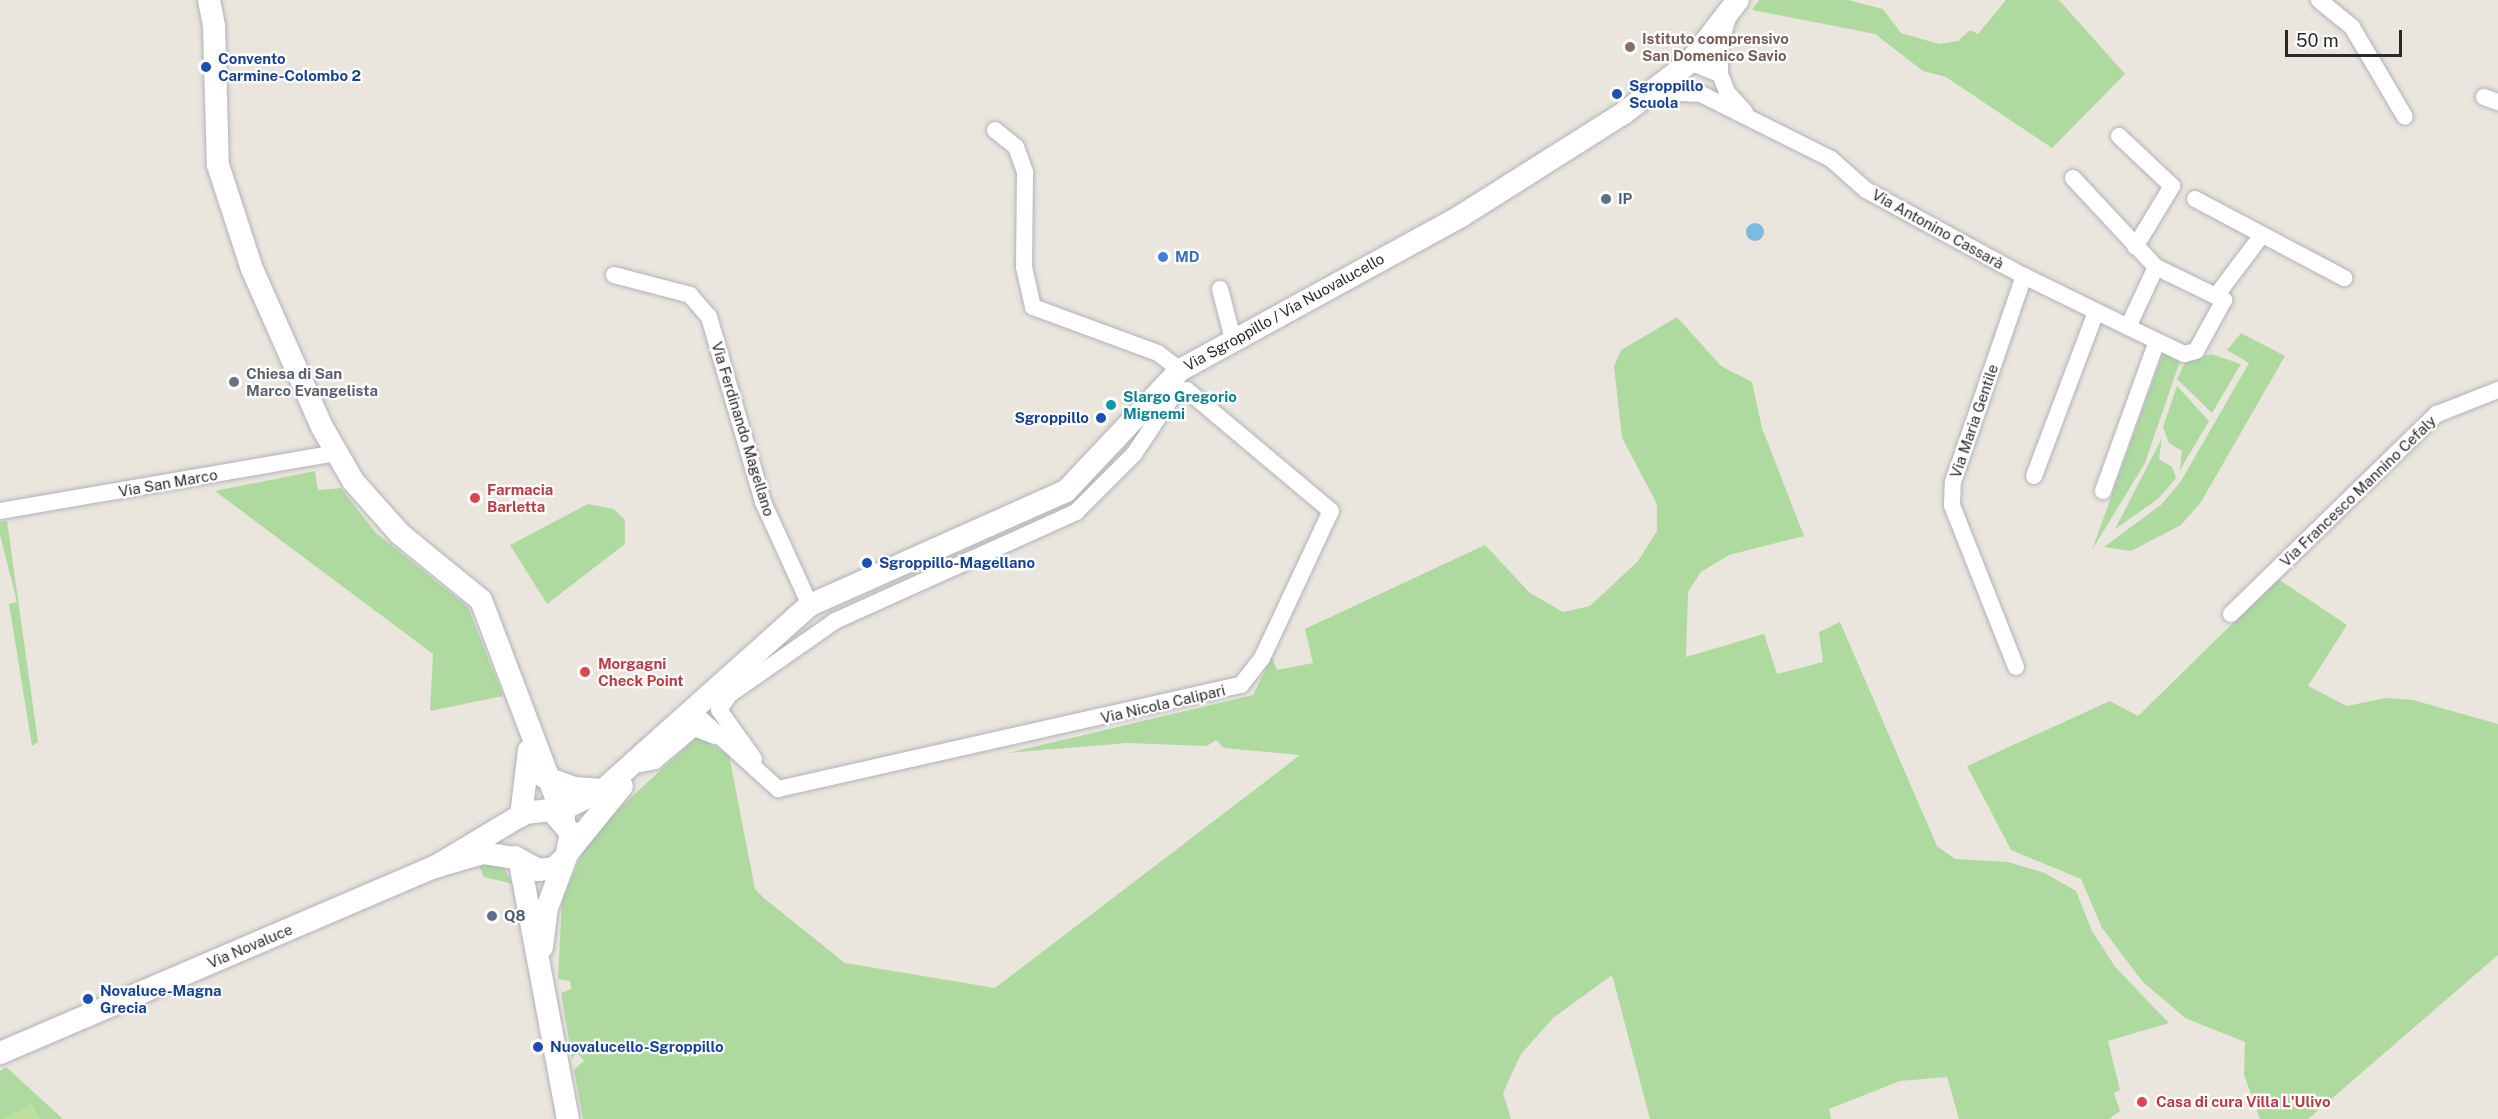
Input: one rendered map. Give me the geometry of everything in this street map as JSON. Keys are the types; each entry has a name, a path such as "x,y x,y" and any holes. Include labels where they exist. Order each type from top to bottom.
{"main road":[{"path":"208,0 223,186 252,269 335,453 377,513 481,600 557,812 572,833 568,854 547,908 540,967"},
{"name":"Via Sgroppillo / Via Nuovalucello","path":"656,741 691,710 724,690 810,605 1058,496 1095,464 1173,382 1233,339 1461,216 1654,92 1690,62 1733,8"},
{"path":"527,730 530,780 510,842 518,860 568,1119"},
{"path":"435,867 483,853 518,860 546,870 568,854 641,764 656,741"},
{"path":"435,867 519,817 557,812 604,789 656,741"},
{"path":"544,777 574,788 604,789"},
{"name":"Via Novaluce","path":"0,1053 435,867"}],"street":[{"path":"2319,0 2352,27 2405,117"},
{"path":"1733,8 1720,45 1720,74 1733,101 1755,120"},
{"path":"1690,62 1720,74"},
{"path":"1690,62 1701,94"},
{"path":"1654,92 1701,94 1755,120"},
{"name":"Via Antonino Cassarà","path":"1755,120 1831,159 1866,190 2024,276 2184,354 2196,351 2224,300 2217,296"},
{"path":"757,765 743,738 719,710 724,690 835,621 1076,512 1134,454 1173,382 1158,353 1033,308 1024,267 1025,172 1016,147 995,130"},
{"path":"2119,136 2172,186 2135,247"},
{"path":"2073,178 2156,267 2217,296 2262,234"},
{"path":"2195,199 2344,278"},
{"path":"2128,327 2156,267"},
{"name":"Via Ferdinando Magellano","path":"614,275 690,295 709,317 763,502 810,605"},
{"name":"Via Maria Gentile","path":"2016,666 1952,505 1953,482 2024,276"},
{"path":"1220,289 1233,339"},
{"path":"2034,476 2096,312"},
{"path":"2103,491 2157,341"},
{"name":"Via Nicola Calipari","path":"691,710 757,765 764,781 778,789 1220,691 1248,679 1331,511 1187,390 1173,382"},
{"name":"Via Francesco Mannino Cefaly","path":"2231,614 2438,414 2498,390"},
{"name":"Via San Marco","path":"0,511 335,453"},
{"path":"641,764 655,761 694,728 732,744"}],"green space":[{"path":"1759,0 1848,0 1883,9 1901,33 1939,44 1958,41 1970,30 1978,34 2006,0 2059,0 2125,74 2052,148 1946,77 1923,71 1875,34 1752,10"},
{"path":"1677,317 1721,366 1752,382 1762,428 1804,536 1729,555 1701,572 1688,592 1686,657 1764,634 1777,674 1823,662 1819,632 1840,622 1937,846 1955,859 2008,862 2045,873 2076,891 2092,931 2116,968 2169,1023 2108,1041 2120,1090 2114,1093 2120,1111 2109,1119 1959,1119 1947,1077 1900,1081 1829,1109 1831,1119 1650,1119 1612,975 1553,1018 1521,1054 1503,1093 1511,1119 583,1119 574,1070 584,1061 577,1053 572,1058 561,993 571,989 570,981 558,979 562,900 585,847 615,812 698,736 729,755 755,889 765,899 845,963 995,988 1300,755 1224,748 1216,740 1207,746 1127,743 1008,753 1253,695 1272,657 1277,670 1313,663 1305,629 1485,545 1530,593 1563,612 1590,606 1638,561 1657,531 1657,504 1622,438 1614,366 1621,350"},
{"path":"2241,333 2285,356 2201,502 2181,525 2131,551 2104,547 2162,504 2181,481 2249,363 2227,350"},
{"path":"2163,353 2180,361 2145,463 2092,550"},
{"path":"2211,354 2241,364 2212,413 2177,379 2185,363"},
{"path":"2177,386 2209,421 2180,470 2182,451 2169,443 2163,427"},
{"path":"2162,438 2159,459 2172,467 2176,478 2158,499 2115,529"},
{"path":"315,471 318,490 341,488 375,532 468,607 503,696 430,711 433,654 215,491"},
{"path":"588,504 614,509 625,520 625,544 547,604 510,545"},
{"path":"7,521 38,742 32,746 9,604 17,602 0,535 0,522"},
{"path":"2278,579 2347,625 2308,686 2347,706 2385,698 2413,700 2498,724 2498,955 2308,1119 2260,1119 2244,1075 2245,1042 2185,1018 2142,981 2102,928 2081,879 2011,850 1967,766 2110,701 2138,716"},
{"path":"502,865 513,884 484,877 479,866"},
{"path":"6,1067 63,1119 0,1119 0,1071"},
{"path":"32,1104 40,1119 3,1119"}],"water":[{"path":"1755,223 1761,226 1764,232 1761,238 1755,241 1749,238 1746,232 1749,226"}],"place":[{"name":"Istituto comprensivo San Domenico Savio","path":"1630,47"},
{"name":"Convento Carmine-Colombo 2","path":"206,67"},
{"name":"Sgroppillo Scuola","path":"1617,94"},
{"name":"IP","path":"1606,199"},
{"name":"MD","path":"1163,257"},
{"name":"Chiesa di San Marco Evangelista","path":"234,382"},
{"name":"Slargo Gregorio Mignemi","path":"1111,405"},
{"name":"Sgroppillo","path":"1101,418"},
{"name":"Farmacia Barletta","path":"475,498"},
{"name":"Sgroppillo-Magellano","path":"867,563"},
{"name":"Morgagni Check Point","path":"585,672"},
{"name":"Q8","path":"492,916"},
{"name":"Novaluce-Magna Grecia","path":"88,999"},
{"name":"Nuovalucello-Sgroppillo","path":"538,1047"},
{"name":"Casa di cura Villa L'Ulivo","path":"2142,1102"}]}
